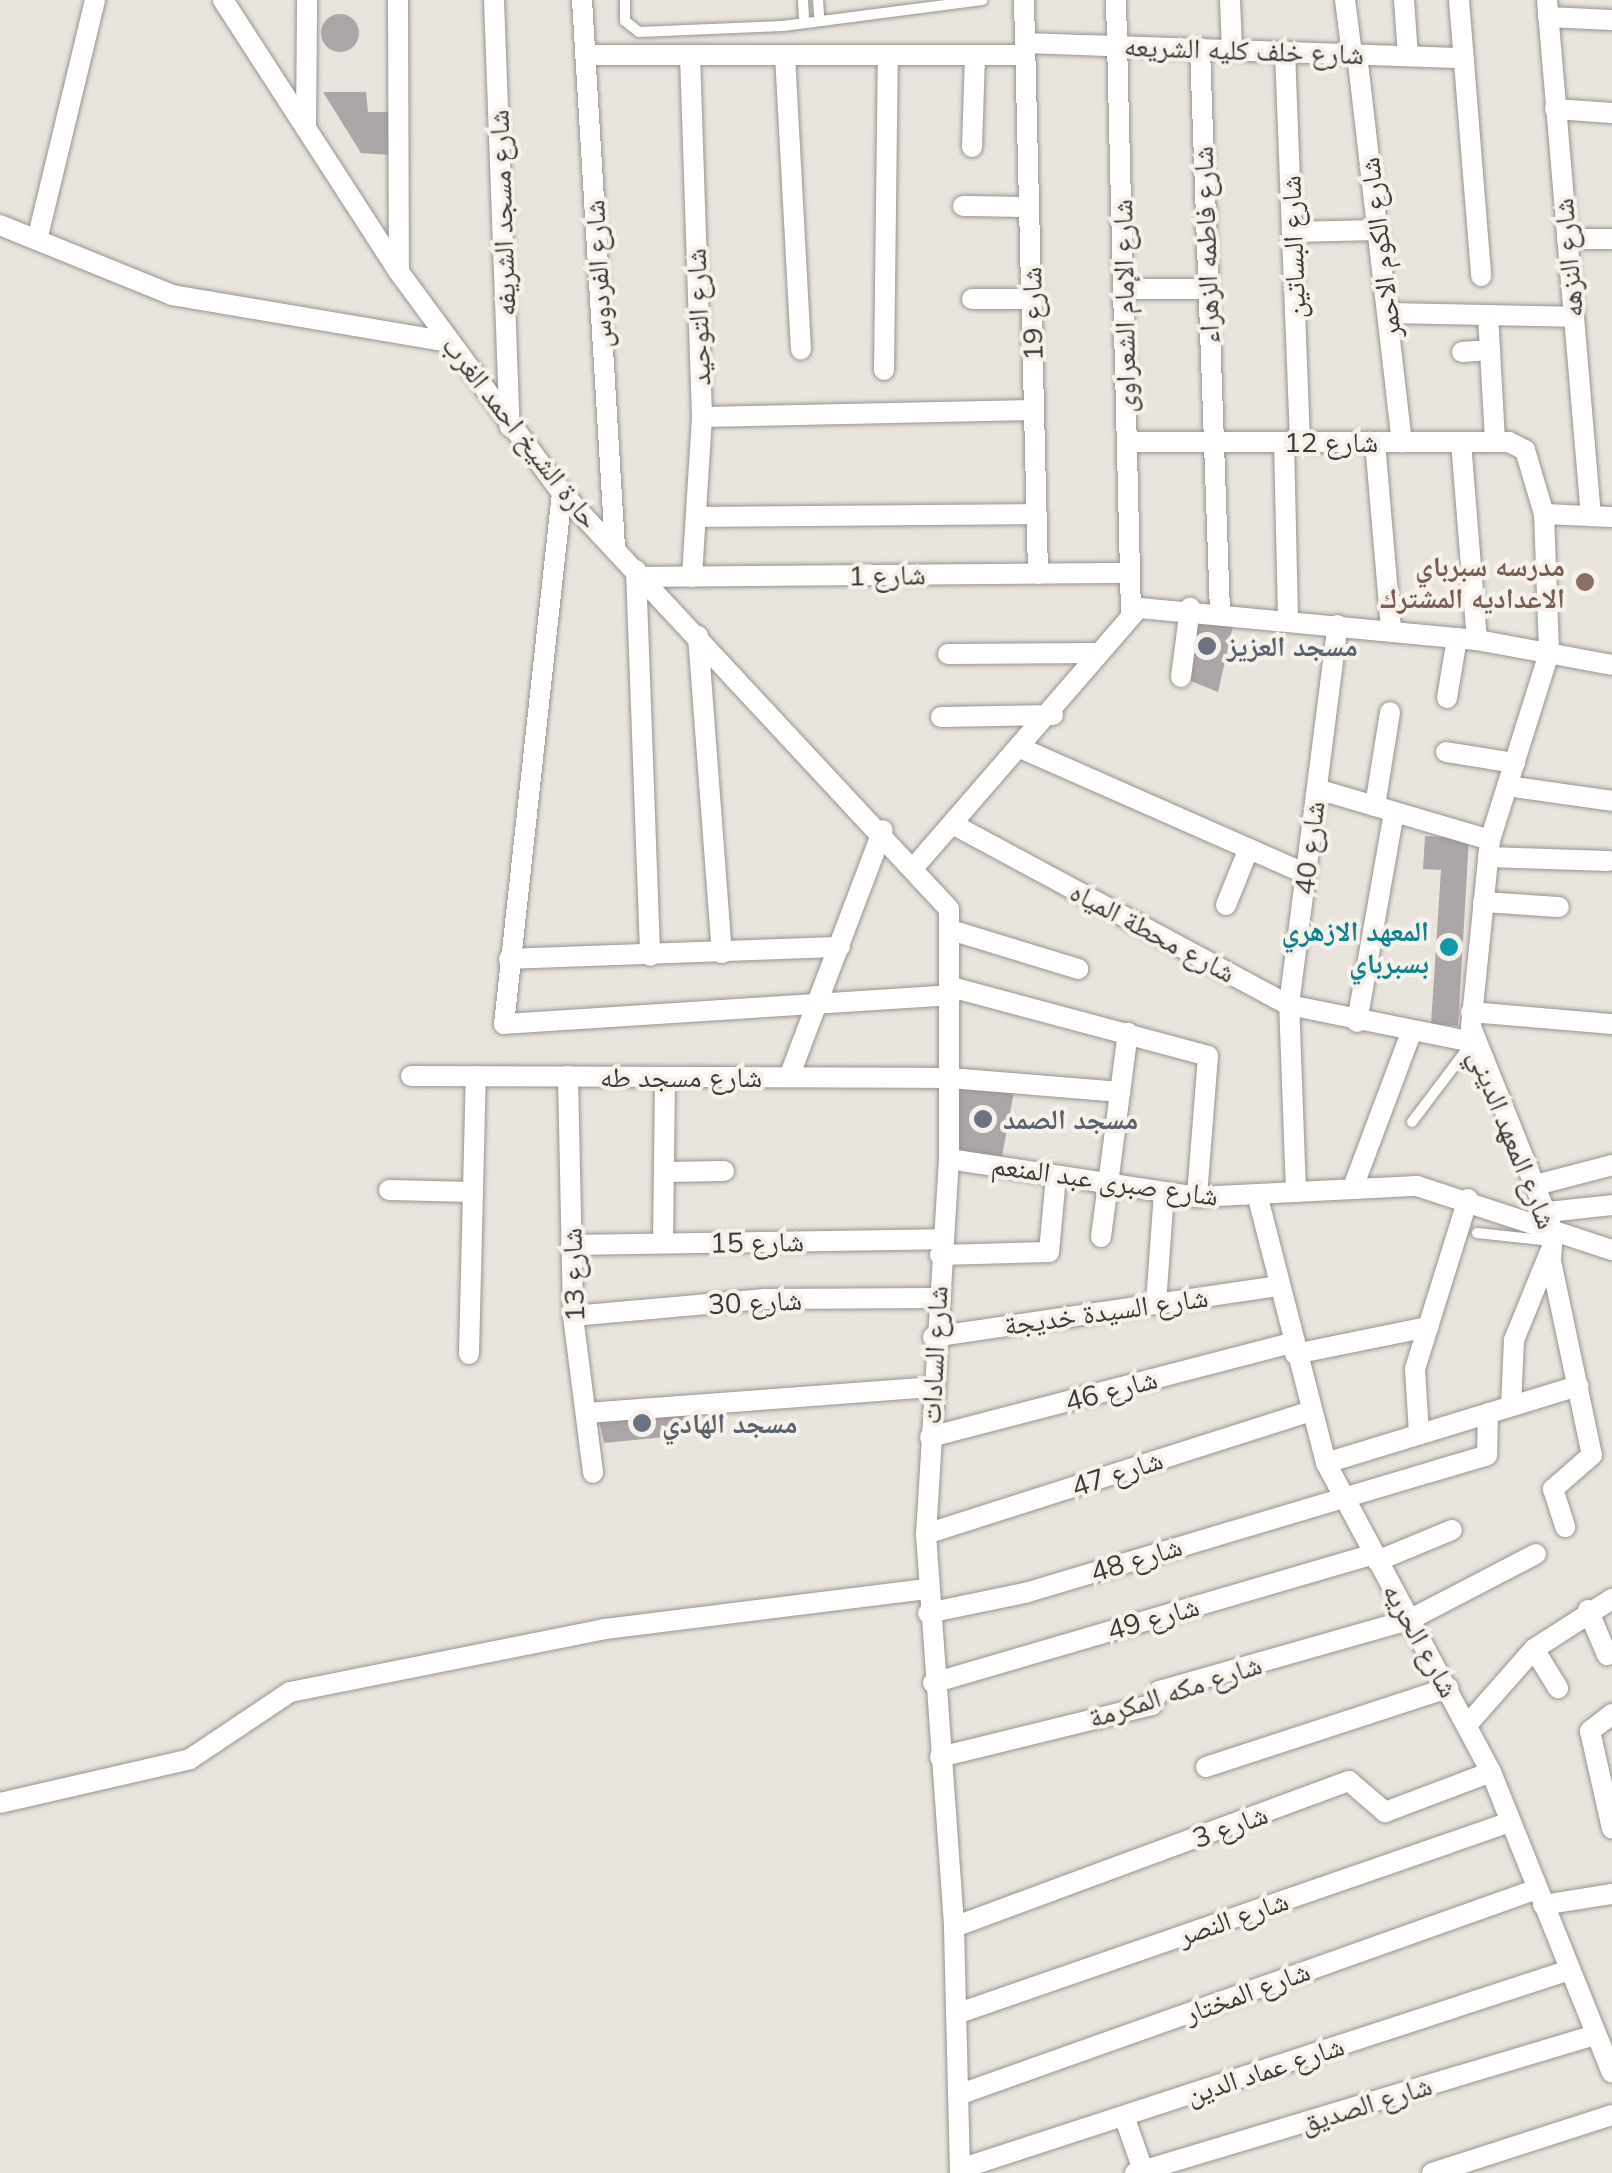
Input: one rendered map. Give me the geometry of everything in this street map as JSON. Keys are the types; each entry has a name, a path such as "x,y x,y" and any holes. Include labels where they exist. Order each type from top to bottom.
{"street":[{"path":"37,240 95,0"},
{"name":"حارة الشيخ احمد الغرب","path":"222,0 399,272 562,493 916,865"},
{"path":"306,127 307,0"},
{"path":"398,0 399,272"},
{"name":"شارع مسجد الشريفه","path":"494,0 510,426"},
{"name":"شارع الفردوس","path":"582,0 614,548"},
{"name":"شارع 19","path":"1024,0 1038,574"},
{"name":"شارع الإمام الشعراوى","path":"1116,0 1130,573 1125,617"},
{"path":"1230,0 1232,50"},
{"name":"شارع الكوم الاحمر","path":"1345,0 1378,230 1402,442"},
{"path":"1404,0 1408,56"},
{"path":"1459,0 1481,276"},
{"path":"1547,8 1612,20"},
{"name":"شارع النزهه","path":"1547,8 1573,318 1602,516"},
{"name":"شارع خلف كليه الشريعه","path":"586,55 974,55 1117,46 1464,58"},
{"name":"شارع فاطمه الزهراء","path":"1200,48 1220,611"},
{"name":"شارع البساتين","path":"1285,52 1292,232 1288,619"},
{"name":"شارع التوحيد","path":"690,55 702,417 702,518 692,577"},
{"path":"784,55 801,350"},
{"path":"884,370 888,55"},
{"path":"972,147 974,55"},
{"path":"1555,109 1612,113"},
{"path":"964,206 1029,207"},
{"path":"0,225 172,295 450,342"},
{"path":"1292,232 1378,230"},
{"path":"1566,240 1612,238"},
{"path":"1123,289 1207,288"},
{"path":"972,300 1032,299"},
{"path":"1388,313 1573,318"},
{"path":"1488,315 1495,442"},
{"path":"1462,352 1490,350"},
{"path":"702,417 1034,410"},
{"name":"شارع 12","path":"1127,442 1516,442 1527,456"},
{"path":"1374,442 1391,630"},
{"path":"1448,698 1467,639 1461,442"},
{"name":"شارع المعهد الديني","path":"1527,456 1544,514 1549,653 1489,848 1471,1012 1473,1042 1536,1185 1551,1233 1592,1451 1552,1488 1565,1527"},
{"path":"562,493 502,1018 518,1029 951,991 1128,1033 1203,1053 1211,1066 1197,1197"},
{"path":"702,518 1037,514"},
{"path":"1544,514 1602,516"},
{"name":"شارع 1","path":"639,574 692,577 1130,573"},
{"path":"639,574 650,956"},
{"path":"1181,678 1190,608"},
{"path":"916,865 1025,750 1125,617 1190,608 1467,639 1612,665"},
{"name":"شارع 40","path":"1296,1192 1289,1005 1338,624"},
{"path":"698,636 722,953"},
{"path":"948,654 1098,653"},
{"path":"1356,1022 1385,809 1390,712"},
{"path":"942,717 1054,714"},
{"path":"1025,750 1306,874"},
{"path":"1446,752 1515,763"},
{"path":"1507,786 1612,801"},
{"path":"1317,789 1385,809 1489,848 1608,861"},
{"name":"شارع محطة المياه","path":"956,826 1289,1005 1410,1036 1473,1042"},
{"path":"789,1077 883,830"},
{"path":"1226,906 1250,848"},
{"name":"شارع السادات","path":"916,865 944,898 954,932 950,1159 933,1337 926,1534 928,1613 954,1927 960,2171"},
{"path":"1483,902 1559,907"},
{"path":"954,932 1078,969"},
{"path":"509,960 840,947"},
{"path":"1471,1012 1612,1024"},
{"path":"1101,1238 1128,1033"},
{"path":"1355,1182 1410,1036"},
{"name":"شارع مسجد طه","path":"411,1076 950,1078 1120,1092"},
{"path":"470,1354 476,1076"},
{"name":"شارع 13","path":"568,1076 573,1316 593,1473"},
{"path":"664,1243 665,1077"},
{"name":"شارع صبرى عبد المنعم","path":"950,1159 1197,1197 1258,1198 1355,1182 1468,1199 1551,1233 1612,1250"},
{"path":"1536,1185 1612,1165"},
{"path":"664,1172 724,1171"},
{"name":"شارع 15","path":"572,1245 941,1247 1049,1252 1056,1176"},
{"path":"388,1190 474,1192"},
{"path":"1156,1304 1164,1193"},
{"name":"شارع الحريه","path":"1258,1198 1308,1412 1326,1462 1491,1772 1611,2068"},
{"path":"1419,1434 1415,1369 1468,1199"},
{"path":"1511,1406 1514,1340 1551,1233 1612,1204"},
{"name":"شارع السيدة خديجة","path":"933,1337 1279,1286"},
{"name":"شارع 30","path":"573,1316 766,1299 936,1298"},
{"name":"شارع 46","path":"930,1437 1294,1349 1428,1327"},
{"path":"1326,1462 1578,1386"},
{"path":"587,1413 931,1387"},
{"name":"شارع 47","path":"926,1534 1308,1412"},
{"name":"شارع 48","path":"928,1613 1025,1594 1487,1454 1488,1413"},
{"name":"شارع 49","path":"933,1682 1374,1557 1452,1530"},
{"name":"شارع مكه المكرمة","path":"940,1757 1152,1704 1159,1691 1409,1620 1536,1554"},
{"path":"0,1802 190,1758 290,1692 604,1629 927,1589"},
{"path":"1468,1724 1534,1649 1588,1610 1612,1599"},
{"path":"1588,1610 1607,1656"},
{"path":"1534,1649 1558,1688"},
{"path":"1206,1766 1448,1688"},
{"path":"1612,1714 1590,1731 1612,1828"},
{"name":"شارع 3","path":"954,1927 1350,1781 1384,1812 1491,1772"},
{"name":"شارع النصر","path":"956,2014 1510,1822"},
{"name":"شارع المختار","path":"958,2095 1540,1897 1612,1894"},
{"name":"شارع عماد الدين","path":"960,2171 1570,1970"},
{"name":"شارع الصديق","path":"1139,2172 1596,2035"},
{"path":"1124,2116 1139,2172"},
{"path":"1432,2173 1612,2116"}],"lane":[{"path":"624,0 625,20 639,32 804,18 877,6 982,0"},
{"path":"803,0 804,18"},
{"path":"818,0 819,15"},
{"path":"1412,1122 1473,1042"},
{"path":"1477,1234 1524,1245 1551,1233"}],"building":[{"path":"340,14 354,19 359,33 354,47 340,52 326,47 321,33 326,19"},
{"path":"323,92 366,92 368,112 408,112 406,156 361,153"},
{"name":"مسجد العزيز","path":"1236,613 1218,692 1181,677 1191,614"},
{"name":"المعهد الازهري بسبرباي","path":"1425,836 1469,838 1458,1026 1431,1024 1441,870 1423,869"},
{"name":"مسجد الصمد","path":"955,1083 1015,1086 1002,1156 958,1151"},
{"name":"مسجد الهادي","path":"683,1406 685,1435 604,1443 597,1412"}],"place":[{"name":"مدرسه سبرباي الاعداديه المشترك","path":"1585,582"},
{"name":"مسجد العزيز","path":"1207,646"},
{"name":"المعهد الازهري بسبرباي","path":"1449,947"},
{"name":"مسجد الصمد","path":"983,1119"},
{"name":"مسجد الهادي","path":"642,1423"}]}
